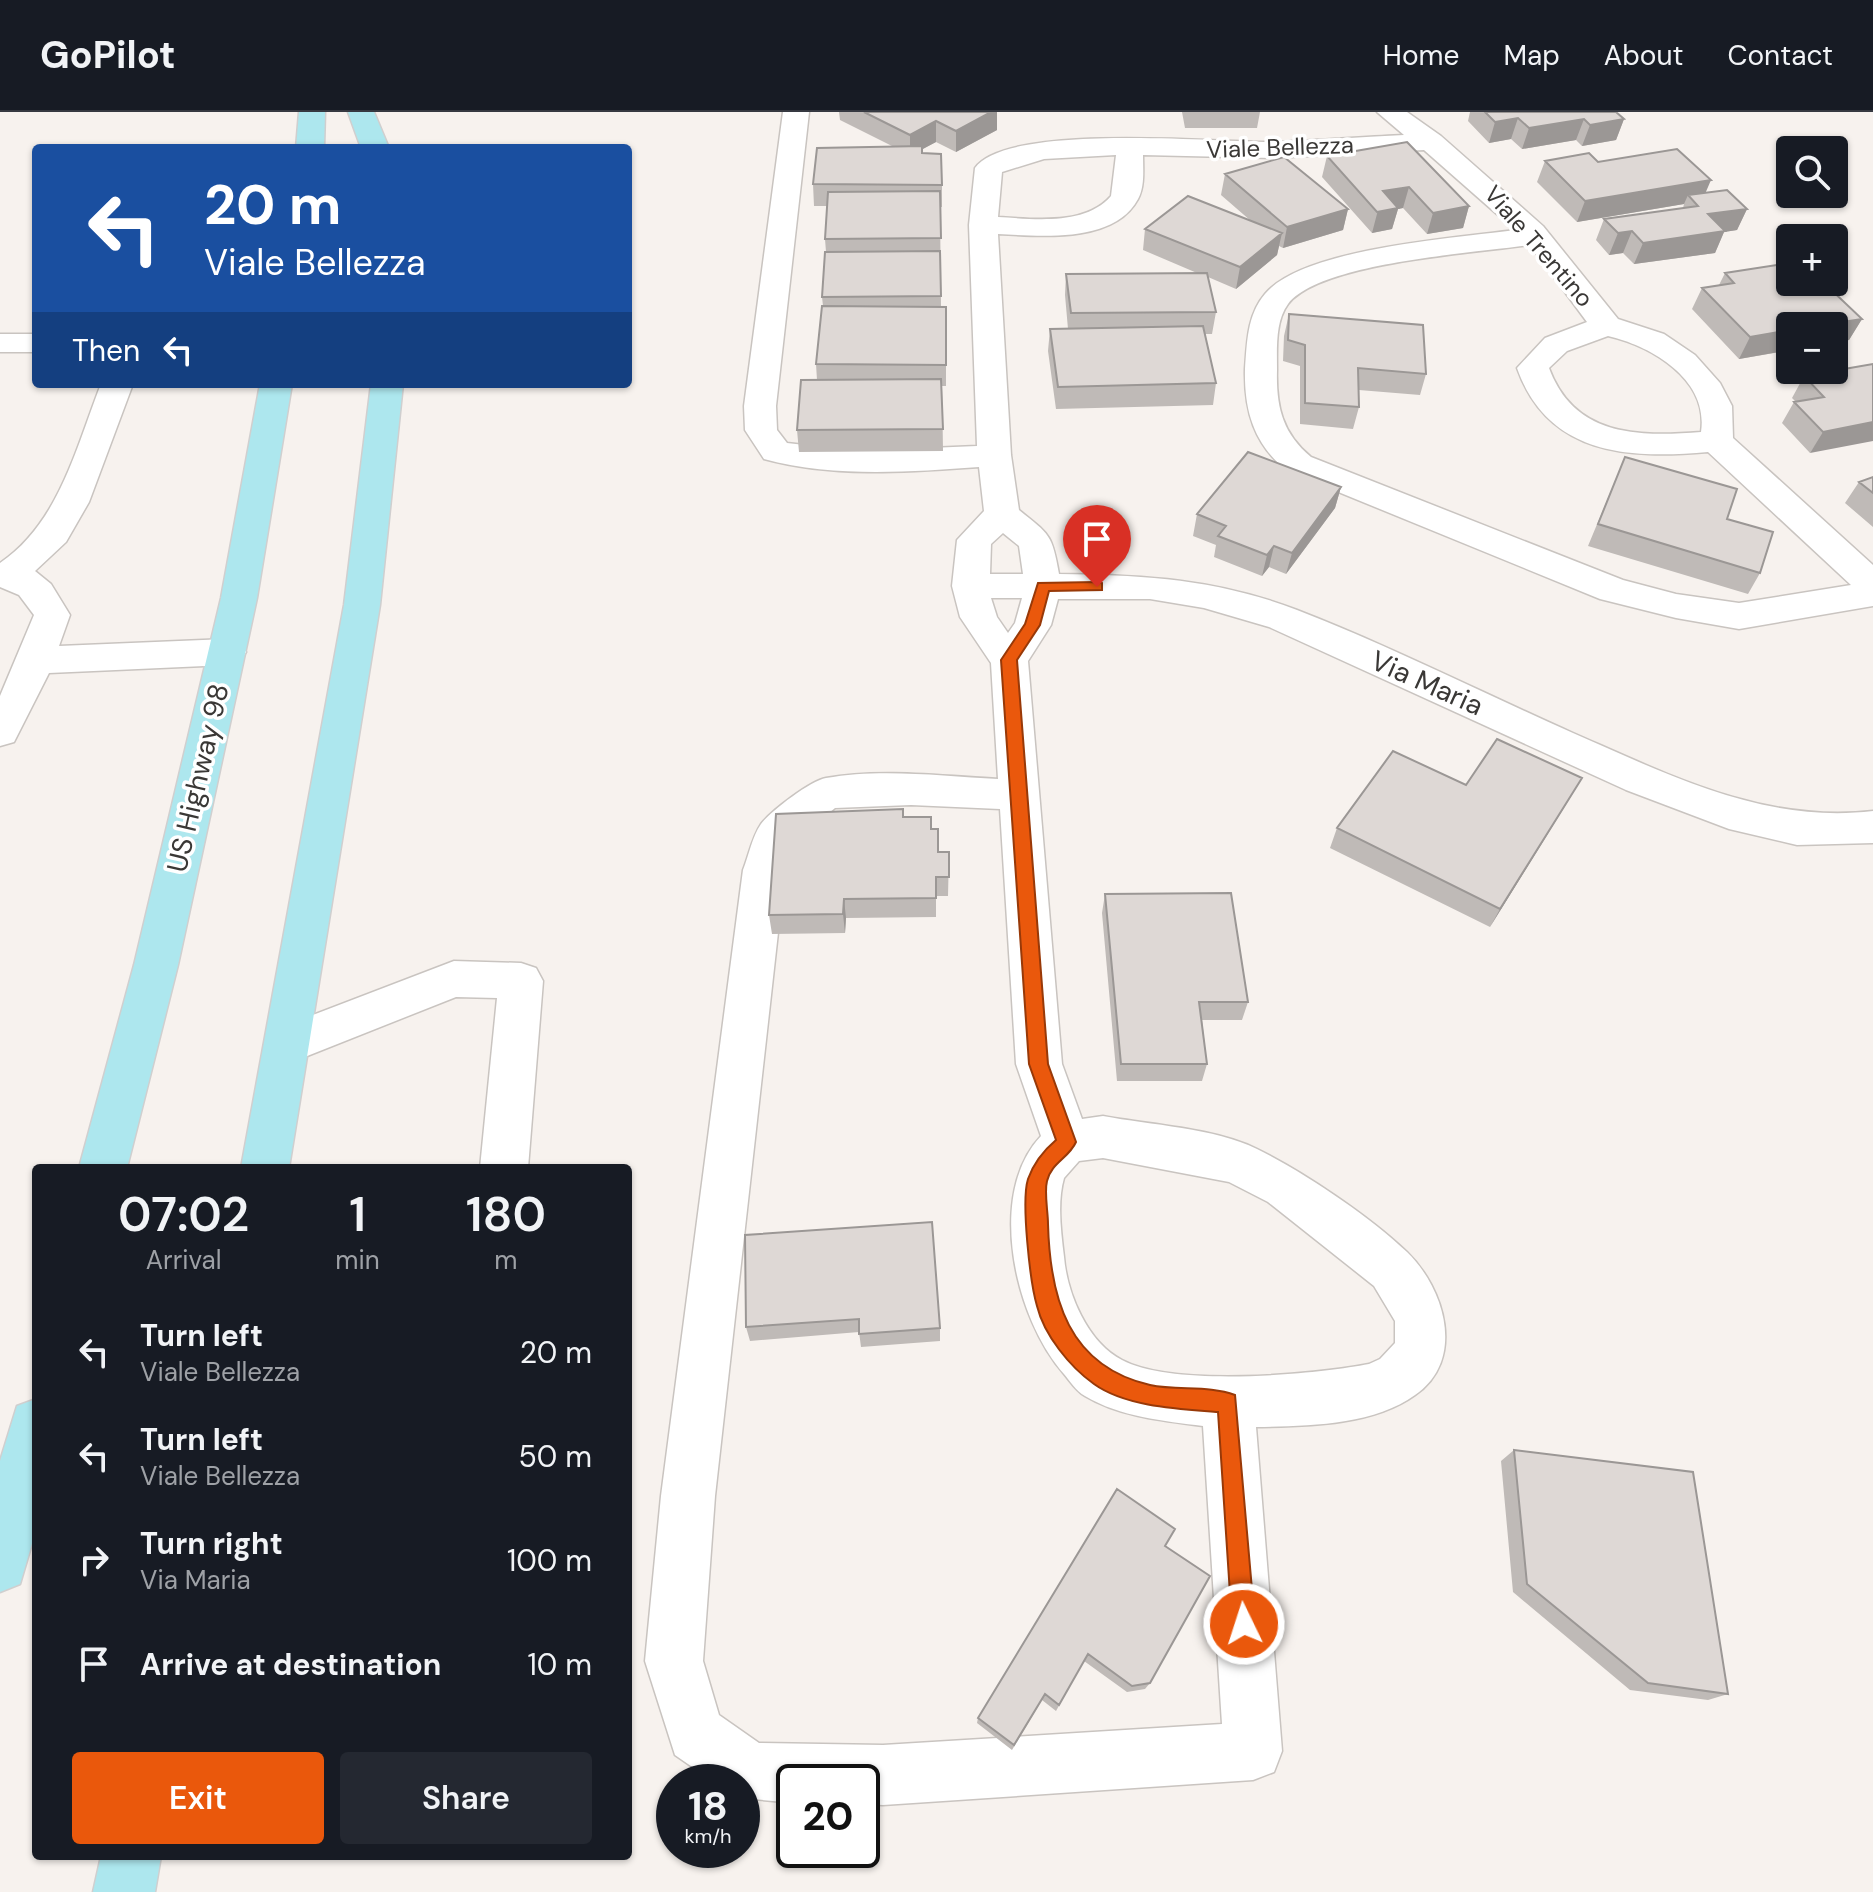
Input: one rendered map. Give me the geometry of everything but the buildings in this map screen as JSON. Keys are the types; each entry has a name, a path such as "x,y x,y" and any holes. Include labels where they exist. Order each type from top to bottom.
{"main road":[{"path":"310,144 312,112"},
{"path":"361,112 373,144"},
{"name":"US Highway 98","path":"104,1164 156,965 227,652 275,388"},
{"path":"266,1164 362,605 387,388"},
{"path":"0,1564 32,1440"},
{"path":"124,1892 130,1860"}],"street":[{"path":"796,112 760,406 761,430 776,452 818,461 897,462 994,455"},
{"name":"Viale Trentino","path":"1390,112 1497,193 1608,326"},
{"name":"Viale Bellezza","path":"1002,514 994,455 983,225 985,179 989,168 998,161 1026,151 1273,150 1431,142"},
{"path":"983,225 1073,225 1103,217 1126,197 1130,149"},
{"path":"1536,236 1349,264 1280,294 1267,317 1260,388 1267,432 1280,451 1299,464 1613,590 1676,606 1739,616 1873,594"},
{"name":"Viale Trentino","path":"1608,326 1638,333 1697,373 1715,398 1721,423 1716,441 1641,443 1596,436 1566,421 1543,401 1533,368 1543,350 1566,338 1608,326"},
{"path":"0,343 32,343"},
{"path":"0,732 36,660 52,615 40,590 5,575 54,534 72,502 115,388"},
{"path":"1716,441 1873,585"},
{"path":"1009,660 1033,625 1043,586 1036,542 1002,514 974,540 970,586 978,623 1009,660 1039,1064 1067,1142"},
{"name":"Via Maria","path":"970,586 1150,587 1204,596 1282,618 1640,779 1743,818 1797,829 1873,827"},
{"path":"36,660 227,652"},
{"path":"1017,795 911,790 826,793 777,833 764,870 688,1496 674,1661 696,1734 750,1772 883,1775 1253,1751 1228,1403"},
{"path":"287,1045 454,979 521,981 504,1164"},
{"path":"1103,1137 1237,1162 1285,1187 1391,1270 1420,1316 1420,1352 1396,1378 1335,1396 1228,1403 1150,1395 1102,1378 1064,1340 1047,1307 1038,1245 1037,1181 1047,1160 1067,1142 1103,1137"}],"route":[{"path":"1097,587 1043,586 1033,625 1009,660 1039,1064 1067,1142 1047,1160 1037,1181 1038,1245 1047,1307 1064,1340 1102,1378 1150,1395 1228,1403 1244,1624"}]}
